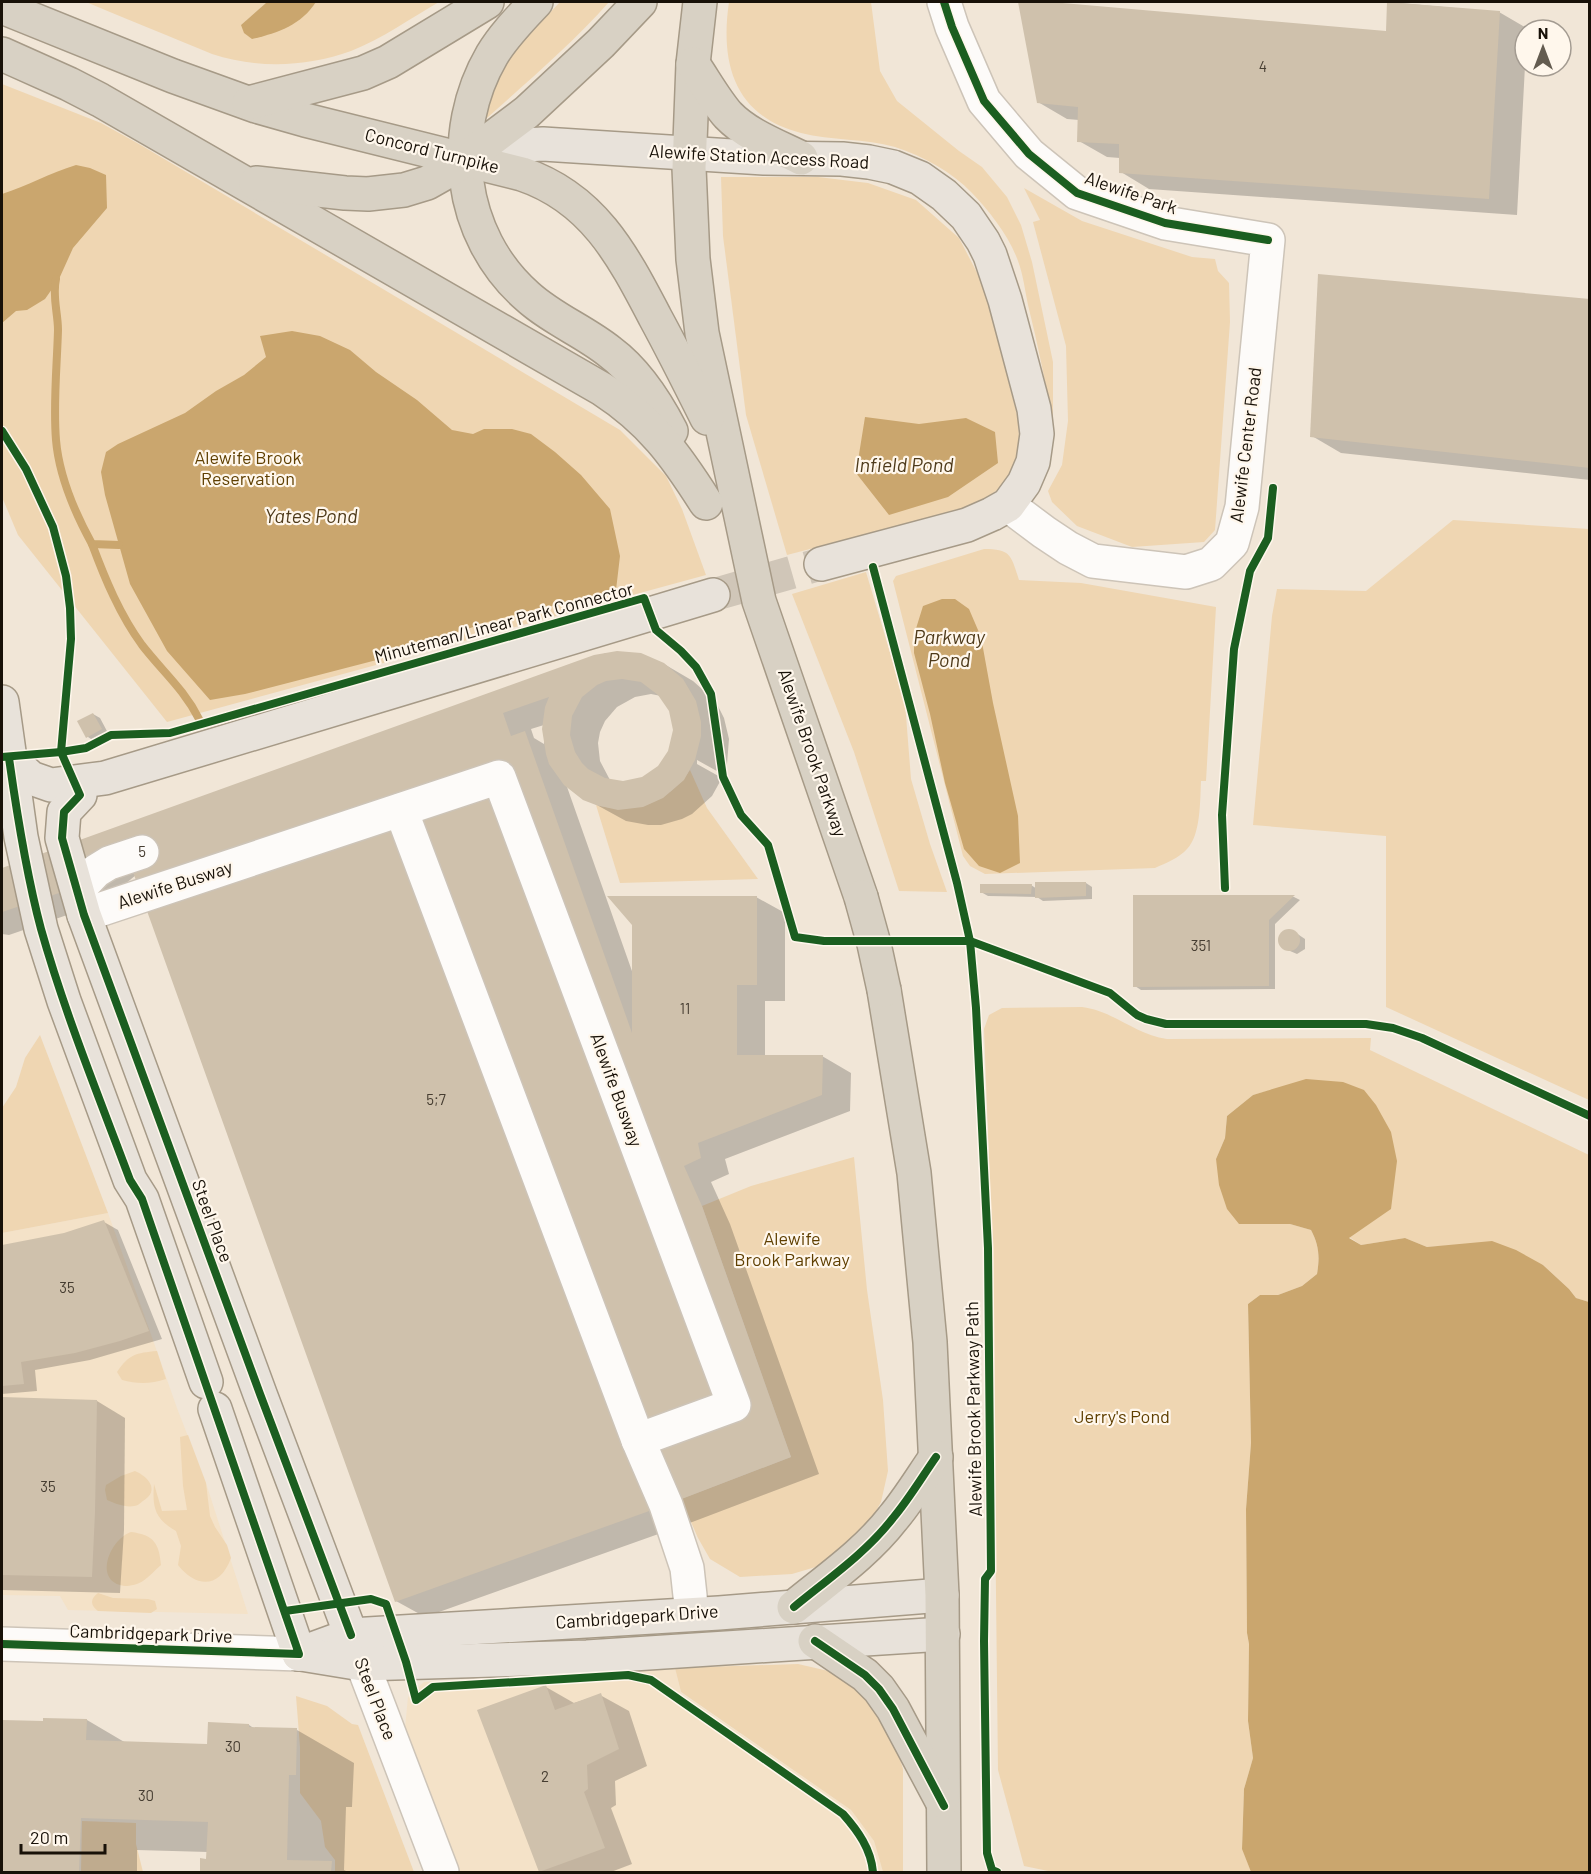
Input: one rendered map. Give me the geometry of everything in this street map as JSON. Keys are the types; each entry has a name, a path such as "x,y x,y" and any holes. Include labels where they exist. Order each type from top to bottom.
{"highway":[{"path":"249,103 348,78 376,68 487,2"},
{"name":"Alewife Brook Parkway","path":"536,2 501,42 480,78 467,120 464,159 467,188 473,212 496,260 515,285 539,306 610,352 634,375 662,415 759,601"},
{"path":"243,182 345,194 381,194 427,183 450,170 527,112 601,43 640,2"},
{"name":"Alewife Brook Parkway","path":"700,2 693,64 689,153 692,240 699,316 759,601 861,897 884,990 911,1154 921,1239 936,1457 943,1634 944,1872"},
{"name":"Concord Turnpike","path":"2,7 173,76 249,103 305,120 522,174 549,184 572,200 594,220 613,243 631,272 728,460"},
{"path":"2,54 84,91 616,398 644,420 668,446 706,503"},
{"path":"693,64 728,114 746,130 801,158"},
{"path":"794,1607 874,1540 894,1517 936,1457"},
{"path":"815,1641 865,1675 887,1698 944,1806"}],"main road":[{"name":"Alewife Station Access Road","path":"464,159 506,146 530,144 869,162 906,172 933,186 966,216 983,241 996,269 1005,300 1034,409 1037,434 1033,462 1024,483 1008,505 967,525 821,564"},
{"path":"9,758 31,778 83,795 713,596"},
{"path":"2,702 21,837 41,929 64,1001 130,1180 142,1199 178,1300 299,1654"},
{"name":"Steel Place","path":"83,795 62,838 81,902 264,1405 357,1649"},
{"name":"Cambridgepark Drive","path":"299,1654 692,1614 942,1595"},
{"name":"Cambridgepark Drive","path":"357,1649 587,1657 943,1634"}],"street":[{"name":"Alewife Park","path":"944,2 952,27 984,101 1029,154 1077,192 1165,223 1268,240"},
{"name":"Alewife Center Road","path":"1008,505 1068,548 1093,561 1186,572 1211,564 1232,543 1242,507 1268,240"},
{"name":"Alewife Busway","path":"81,902 401,810 500,777 734,1404 638,1440"},
{"path":"401,810 638,1440 666,1505 687,1568 692,1614"},
{"path":"81,902 96,871 142,852"},
{"name":"Cambridgepark Drive","path":"2,1644 299,1654"},
{"name":"Steel Place","path":"357,1649 442,1872"}],"shaded area":[{"path":"108,1213 206,1483 248,1614 68,1610 60,1596 2,1595 2,1233"},
{"path":"675,1668 681,1693 851,1810 874,1841 883,1872 454,1872 405,1728 408,1697 424,1682"}],"green space":[{"path":"86,2 267,2 241,25 310,10 316,2 439,2 351,51 300,63 264,64 212,54"},
{"path":"560,2 609,2 565,47 487,118 488,101 511,54"},
{"path":"729,2 871,2 880,71 897,101 982,167 1007,197 1021,225 1032,262 1053,362 1053,425 1020,266 1010,242 992,216 955,178 916,155 884,144 801,133 778,125 760,114 746,100 736,84 730,66 727,46"},
{"name":"Alewife Brook Reservation","path":"2,84 101,123 139,144 620,430 666,476 682,509 706,575 167,722 18,535 2,497"},
{"path":"721,177 818,177 868,183 916,200 959,238 985,288 1018,419 1020,452 1007,483 975,506 787,555 746,415 723,236"},
{"path":"1024,188 1082,221 1192,257 1215,259 1218,271 1229,283 1230,322 1215,530 1204,542 1132,547 1077,526 1052,502 1048,491 1062,465 1068,421 1066,346 1033,222 1040,220"},
{"path":"1453,520 1589,529 1589,1100 1386,1007 1386,836 1253,825 1272,616 1277,589 1366,591"},
{"path":"984,549 1000,550 1009,555 1019,580 1081,583 1216,607 1206,781 1201,781 1199,817 1192,843 1176,858 1155,868 985,874 970,866 963,856 893,581 896,576"},
{"path":"866,572 905,703 911,779 947,892 899,891 854,752 792,594"},
{"path":"690,770 707,808 758,879 620,883 596,805 624,808 649,804 671,791"},
{"name":"Jerry's Pond","path":"1082,1007 1104,1013 1144,1032 1167,1039 1371,1038 1370,1050 1589,1155 1589,1302 1576,1298 1543,1265 1459,1245 1427,1247 1405,1238 1361,1245 1349,1237 1355,1233 1278,1088 1253,1095 1227,1116 1225,1138 1216,1159 1240,1224 1290,1224 1311,1230 1319,1257 1317,1274 1302,1286 1278,1295 1260,1295 1248,1304 1251,1443 1246,1509 1247,1633 1249,1644 1248,1721 1253,1758 1244,1789 1242,1848 1251,1872 1053,1872 1024,1866 998,1770 992,1240 984,1029 989,1015 1002,1008"},
{"path":"40,1035 108,1213 2,1233 2,1108 16,1087 25,1058"},
{"name":"Alewife Brook Parkway","path":"854,1157 867,1290 883,1400 888,1471 881,1502 867,1527 819,1566 792,1574 740,1577 710,1559 681,1499 791,1457 702,1206 751,1186"},
{"path":"157,1351 166,1379 144,1383 122,1380 117,1372 125,1361 138,1354"},
{"path":"188,1435 206,1483 210,1516 227,1545 231,1558 221,1575 208,1582 193,1578 178,1565 181,1546 176,1531 159,1517 154,1500 154,1484 162,1511 187,1510 180,1437"},
{"path":"135,1471 151,1484 152,1489 148,1497 138,1505 131,1506 107,1500 106,1485"},
{"path":"131,1532 145,1535 154,1541 159,1551 161,1565 148,1578 134,1585 125,1586 115,1583 109,1577 108,1560 117,1543"},
{"path":"98,1593 113,1598 148,1599 155,1601 157,1609 151,1613 98,1611 92,1602"},
{"path":"798,1664 837,1673 867,1694 890,1724 903,1769 903,1872 883,1872 874,1841 851,1810 681,1692 675,1668"},
{"path":"296,1696 327,1706 352,1724 358,1725 414,1872 335,1872 335,1860 325,1847 321,1821 300,1793 300,1747"},
{"path":"82,1821 136,1823 136,1844 143,1872 81,1872"}],"water":[{"path":"267,2 316,2 303,17 288,27 252,39 244,33 241,25"},
{"path":"76,165 106,175 107,208 73,248 59,279 45,299 27,310 16,311 2,323 2,194"},
{"name":"Yates Pond","path":"292,331 320,336 350,350 376,372 417,400 452,430 473,434 484,429 512,429 531,434 555,452 581,475 610,509 620,556 616,590 484,623 396,655 245,694 210,700 167,651 130,584 105,495 101,472 106,452 118,444 185,413 244,375 266,357 260,336"},
{"name":"Infield Pond","path":"865,417 919,424 966,418 995,432 998,463 948,497 889,515 856,473"},
{"name":"Parkway Pond","path":"942,599 955,599 969,609 981,637 1018,816 1020,863 1000,873 979,866 964,849 945,783 914,653 914,635 923,606"},
{"path":"1306,1079 1343,1082 1364,1090 1376,1105 1391,1132 1397,1161 1391,1209 1349,1238 1361,1245 1405,1238 1427,1247 1492,1241 1516,1250 1543,1265 1576,1298 1589,1302 1589,1872 1251,1872 1242,1849 1244,1789 1253,1758 1248,1721 1249,1644 1247,1633 1246,1509 1251,1443 1248,1304 1260,1295 1278,1295 1302,1286 1317,1274 1319,1257 1311,1230 1290,1224 1239,1224 1227,1209 1219,1185 1216,1159 1225,1138 1227,1116 1253,1095"}],"building":[{"path":"1018,2 1051,2 1386,31 1387,2 1500,11 1489,199 1119,173 1119,144 1077,142 1078,107 1037,103"},
{"path":"1318,274 1590,299 1590,468 1310,437"},
{"path":"617,651 641,653 664,663 683,679 696,701 701,722 701,736 695,760 684,780 663,798 643,807 618,810 583,800 564,785 549,764 542,729 549,697 503,713 511,736 525,731 632,1033 632,925 607,896 757,896 757,985 737,985 737,1055 823,1055 822,1095 698,1143 701,1158 684,1166 702,1206 791,1457 666,1505 395,1602 133,872 74,888 2,912 2,868 594,655","holes":["622,679 641,682 658,695 669,711 673,730 668,751 658,766 642,777 623,781 605,778 588,769 575,752 570,735 572,716 582,697 597,685"]},
{"path":"93,713 102,729 86,738 77,721"},
{"path":"1035,882 1086,882 1086,896 1035,898"},
{"path":"980,884 1032,884 1031,894 980,893"},
{"path":"1133,895 1295,895 1269,920 1269,986 1133,987"},
{"path":"1289,929 1297,932 1300,940 1297,948 1289,951 1281,948 1278,940 1281,932"},
{"path":"104,1220 149,1331 75,1353 21,1362 24,1384 2,1386 2,1245 64,1233"},
{"path":"2,1397 97,1400 92,1577 2,1575"},
{"path":"546,1685 555,1710 601,1693 619,1749 587,1765 588,1789 584,1792 605,1848 539,1872 477,1710"},
{"path":"43,1718 87,1719 86,1740 207,1744 208,1722 249,1724 249,1727 297,1728 296,1775 289,1775 287,1860 332,1861 331,1872 200,1872 200,1858 206,1859 208,1822 81,1818 79,1872 2,1872 2,1720 43,1721"}],"waterway":[{"path":"56,279 58,330 55,426 60,467 74,507 92,544 119,545"},
{"path":"92,544 114,596 134,633 180,689 199,719"}],"tunnel":[{"path":"713,595 821,564"}],"cycle path":[{"path":"944,2 952,27 984,101 1029,154 1077,193 1165,223 1268,240"},
{"path":"2,431 26,469 53,527 66,576 71,639 61,752 80,795 64,812 62,838 84,915 351,1635"},
{"path":"1225,888 1222,815 1234,649 1250,571 1268,538 1273,488"},
{"name":"Alewife Brook Parkway Path","path":"873,567 957,883 970,941 976,1008 988,1248 991,1571 985,1579 984,1641 987,1853 992,1870 997,1872"},
{"name":"Minuteman/Linear Park Connector","path":"2,757 86,748 111,735 170,733 644,598 656,630 696,667 711,694 723,777 741,815 768,845 795,937 824,941 970,941 1110,993 1137,1015 1166,1024 1366,1024 1393,1028 1422,1038 1590,1116"},
{"path":"2,1644 299,1654 142,1199 130,1180 61,992 41,929 31,887 9,758"},
{"path":"794,1607 871,1543 904,1503 936,1457"},
{"path":"285,1611 371,1599 386,1604 416,1700 433,1687 628,1675 651,1680 843,1814 863,1841 870,1856 873,1872"},
{"path":"815,1641 865,1675 879,1689 893,1709 944,1806"}]}
